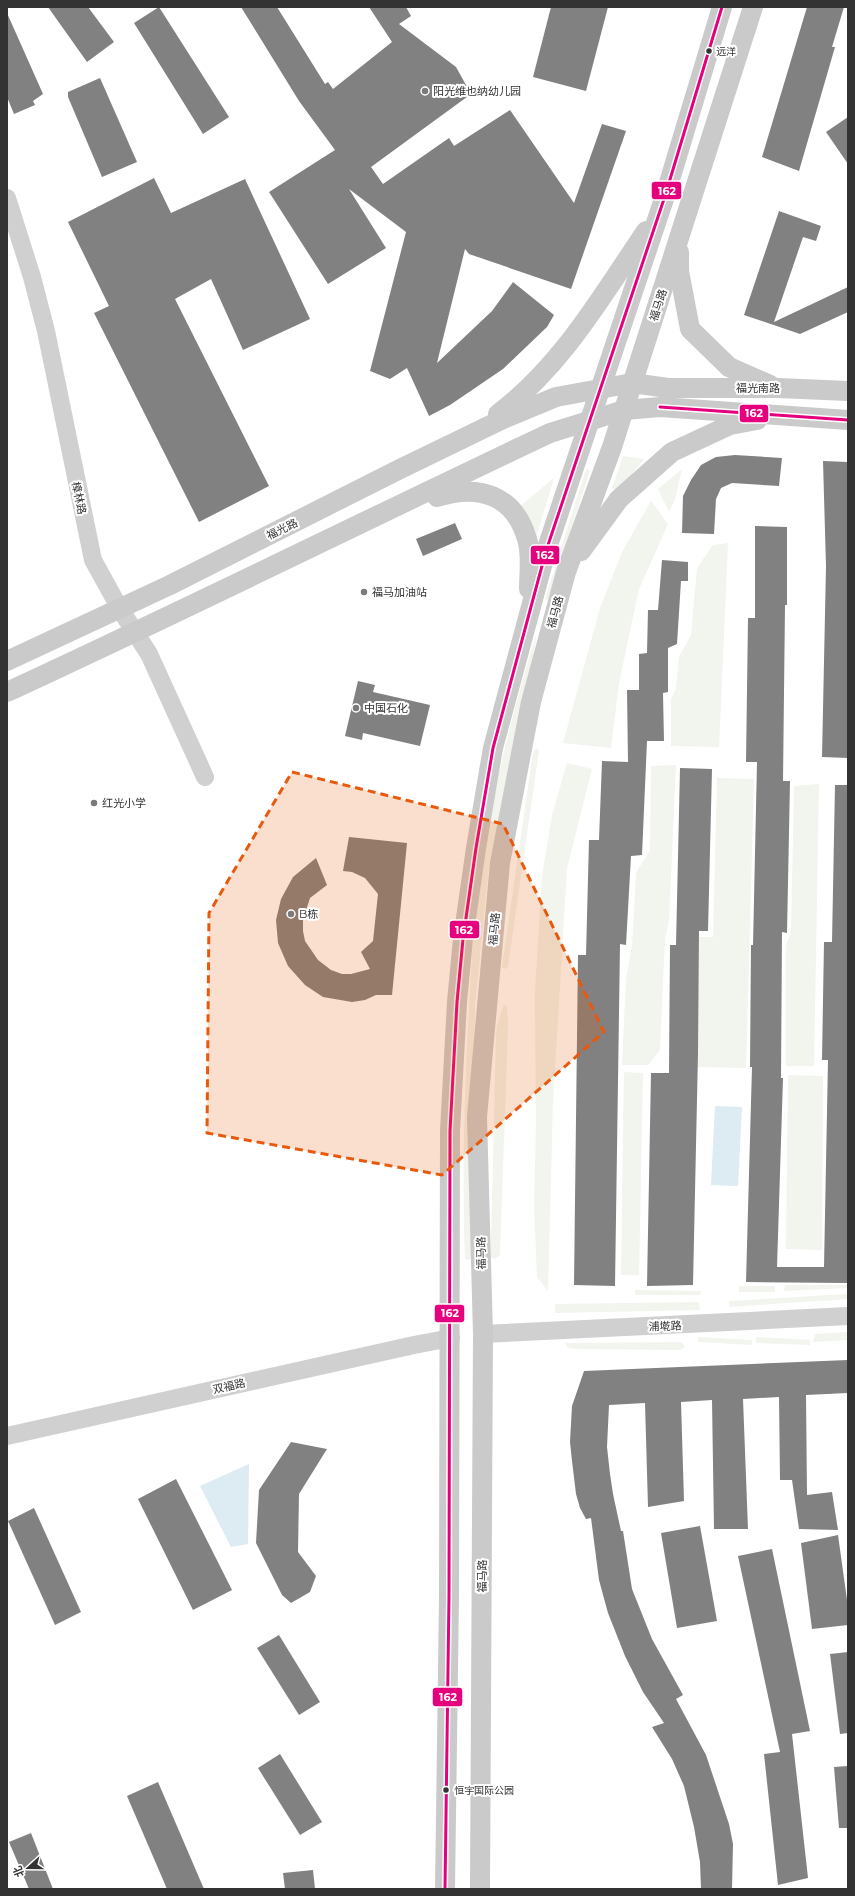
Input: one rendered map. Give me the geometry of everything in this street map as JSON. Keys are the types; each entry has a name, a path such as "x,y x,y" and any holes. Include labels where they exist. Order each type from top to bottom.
{"main road":[{"path":"446,1889 451,1338 450,1131 457,1002 476,848 493,748 546,552 660,209 722,7"},
{"name":"福马路","path":"480,1889 483,1334 477,1117 500,863 531,702 566,572 605,469 753,7"},
{"path":"466,438 525,392 567,345 604,295 660,209"},
{"path":"679,237 679,271 690,329 729,366 778,388"},
{"name":"福光南路","path":"600,389 632,383 668,388 778,388 848,391"},
{"name":"福光路","path":"7,661 120,608 524,410 556,397 600,389"},
{"path":"7,692 135,633 264,569 389,511 550,433 591,419 624,410 660,406 848,420"},
{"path":"566,572 619,499 672,452 730,425 786,415"},
{"path":"389,511 448,493 464,491 481,492 507,505 516,516 528,540 528,617"}],"street":[{"name":"樟林路","path":"7,198 32,277 46,331 92,554 100,573 149,654 205,777"},
{"name":"浦墘路","path":"483,1334 848,1316"},
{"name":"双福路","path":"7,1436 414,1344 451,1338"}],"highlighted area":[{"path":"292,772 503,824 604,1032 442,1175 207,1133 209,913"}],"shaded area":[{"path":"623,456 644,459 621,488 616,490 612,488"},
{"path":"586,469 590,470 548,600 545,599"},
{"path":"682,469 675,499 669,512 658,489"},
{"path":"554,478 533,547 518,508"},
{"path":"651,501 668,524 639,589 619,683 611,748 563,743 600,608 622,552"},
{"path":"728,543 719,747 671,746 671,699 676,689 679,657 691,635 697,568 713,545"},
{"path":"537,632 531,669 489,866 475,1004 472,1257 468,1260 465,1259 464,1233 464,1127 470,985 477,898 490,815 511,723"},
{"path":"537,748 539,751 508,966 506,969 502,967 533,752"},
{"path":"567,763 592,769 567,868 553,1102 548,1291 537,1277 534,1207 536,1121 535,993 542,876 552,815"},
{"path":"676,765 669,921 665,939 660,1050 648,1065 622,1065 626,979 632,946 636,873 650,850 651,766"},
{"path":"717,778 754,779 746,1068 696,1067 699,937 713,937"},
{"path":"819,784 814,1066 786,1066 786,945 791,933 794,786"},
{"path":"504,1004 507,1007 508,1025 500,1255 495,1259 491,1257 491,1241 496,1039 497,1026"},
{"path":"624,1072 643,1073 639,1275 621,1275"},
{"path":"788,1075 823,1076 822,1250 786,1249"},
{"path":"715,1106 742,1107 738,1186 711,1185"},
{"path":"785,1285 848,1285 848,1288 784,1291"},
{"path":"739,1286 775,1286 775,1292 739,1292"},
{"path":"635,1290 701,1291 700,1295 635,1295"},
{"path":"848,1294 848,1299 729,1307 729,1301"},
{"path":"699,1302 700,1310 555,1313 555,1304"},
{"path":"848,1332 848,1340 813,1342 815,1334"},
{"path":"698,1337 752,1340 752,1345 698,1342"},
{"path":"756,1337 810,1340 810,1345 756,1343"},
{"path":"681,1342 685,1347 680,1350 578,1349 568,1348 565,1343"},
{"path":"249,1464 248,1544 231,1547 200,1486"}],"building":[{"path":"48,7 88,7 114,42 87,62"},
{"path":"159,7 229,117 203,134 134,23"},
{"path":"241,7 277,7 325,84 328,82 333,89 392,42 369,7 406,7 411,16 399,24 456,67 471,94 371,167 383,184 449,138 454,146 510,110 574,203 602,124 626,131 571,289 469,254 465,249 437,363 492,311 513,282 554,315 547,327 503,369 450,405 429,416 407,368 390,379 370,371 406,232 349,189 386,248 328,284 269,192 335,150 299,101"},
{"path":"551,7 608,7 586,91 533,77"},
{"path":"807,7 844,7 832,47 835,47 799,171 762,157"},
{"path":"7,13 43,94 33,101 35,105 14,114 7,97"},
{"path":"100,78 137,162 102,177 68,97 68,92"},
{"path":"848,117 848,164 826,132"},
{"path":"154,178 171,213 245,179 310,319 243,350 211,279 175,299 269,486 199,522 94,313 109,306 68,222"},
{"path":"779,211 821,226 816,241 803,237 774,322 848,287 848,312 800,334 744,315"},
{"path":"735,455 782,458 779,486 732,483 721,488 716,499 714,534 682,533 683,496 701,465 716,457"},
{"path":"823,461 848,462 848,758 822,757 826,566"},
{"path":"455,523 462,539 423,556 416,539"},
{"path":"755,526 787,527 787,605 785,605 783,781 790,781 787,933 782,932 781,1078 783,1078 777,1267 824,1267 828,1060 822,1060 824,942 832,942 835,785 848,785 848,1283 746,1282 752,1067 750,1067 751,945 753,945 757,762 746,762 748,618 755,618"},
{"path":"662,560 688,562 688,581 681,581 677,644 668,648 668,692 663,693 664,741 647,741 642,855 631,856 626,945 620,944 615,1286 574,1285 578,955 586,955 589,840 599,840 602,761 628,762 627,690 639,690 639,654 647,653 648,610 658,610"},
{"path":"358,681 375,685 373,692 430,705 420,746 363,733 362,740 345,736"},
{"path":"680,768 712,769 708,931 699,931 693,1285 647,1286 651,1073 669,1073 670,945 676,945"},
{"name":"B栋","path":"349,837 407,843 392,995 376,995 365,1000 352,1002 323,997 305,985 288,966 278,943 276,920 281,899 293,877 316,858 327,885 310,898 303,920 305,941 318,960 331,970 342,974 351,974 370,969 361,952 373,941 378,894 365,878 352,872 343,871"},
{"path":"848,1360 848,1393 806,1395 807,1495 832,1492 838,1530 799,1529 792,1480 780,1480 779,1397 743,1399 748,1529 714,1529 712,1400 681,1402 684,1501 648,1507 645,1403 609,1405 607,1447 610,1474 621,1531 623,1531 632,1589 652,1639 683,1695 676,1699 706,1755 729,1824 733,1844 732,1889 701,1889 700,1862 694,1827 684,1786 672,1759 652,1727 664,1723 643,1692 625,1656 608,1613 599,1580 591,1518 586,1519 580,1508 576,1494 570,1442 572,1406 584,1371"},
{"path":"291,1442 327,1449 299,1494 298,1552 316,1576 310,1592 291,1603 282,1595 256,1543 259,1490"},
{"path":"176,1479 232,1590 193,1610 138,1499"},
{"path":"34,1508 81,1612 55,1625 8,1521"},
{"path":"700,1526 717,1621 677,1628 661,1533"},
{"path":"838,1535 848,1607 848,1625 812,1629 801,1543"},
{"path":"772,1549 810,1731 792,1734 808,1878 778,1885 764,1754 780,1752 738,1556"},
{"path":"279,1635 320,1702 299,1715 257,1648"},
{"path":"848,1652 848,1733 840,1734 830,1654"},
{"path":"280,1754 322,1822 300,1835 258,1768"},
{"path":"848,1766 848,1828 839,1828 834,1767"},
{"path":"158,1782 204,1889 167,1889 127,1796"},
{"path":"31,1833 53,1889 29,1889 9,1842"},
{"path":"313,1870 315,1889 285,1889 283,1873"}],"transit line":[{"name":"162","path":"445,1889 449,1596 450,1131 457,1002 463,939 476,848 493,748 546,551 665,196 722,7"},
{"name":"162","path":"660,407 848,420"}],"place":[{"name":"远洋","path":"709,51"},
{"name":"阳光维也纳幼儿园","path":"425,91"},
{"name":"福马加油站","path":"364,592"},
{"name":"中国石化","path":"356,708"},
{"name":"红光小学","path":"94,803"},
{"name":"B栋","path":"291,914"},
{"name":"恒宇国际公园","path":"446,1790"}]}
